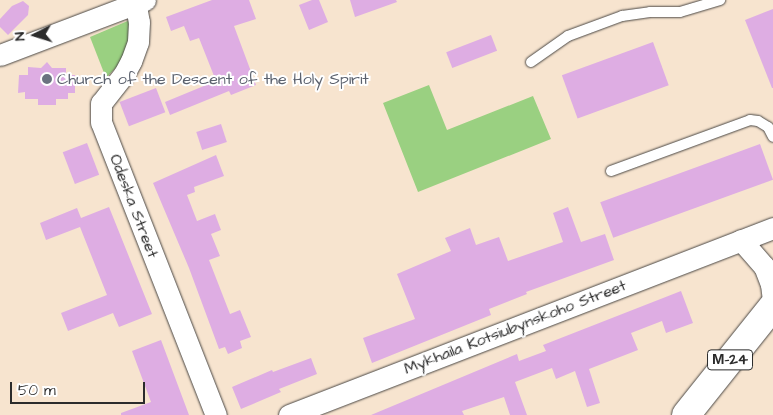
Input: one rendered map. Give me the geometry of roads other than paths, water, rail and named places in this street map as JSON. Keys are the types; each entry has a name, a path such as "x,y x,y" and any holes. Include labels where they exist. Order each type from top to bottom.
{"highway":[{"name":"М-24","path":"686,415 773,306"}],"street":[{"path":"0,55 138,1"},
{"name":"Odeska Street","path":"138,1 138,42 124,74 101,103 101,122 216,415"},
{"name":"Mykhaila Kotsiubynskoho Street","path":"289,415 773,228"},
{"path":"741,240 764,266 771,284 773,300"}],"lane":[{"path":"531,62 568,36 622,16 650,12 680,12 720,0"},
{"path":"611,171 750,120 758,121 768,127 773,137"}],"place":[{"name":"Church of the Descent of the Holy Spirit","path":"47,79"}]}
